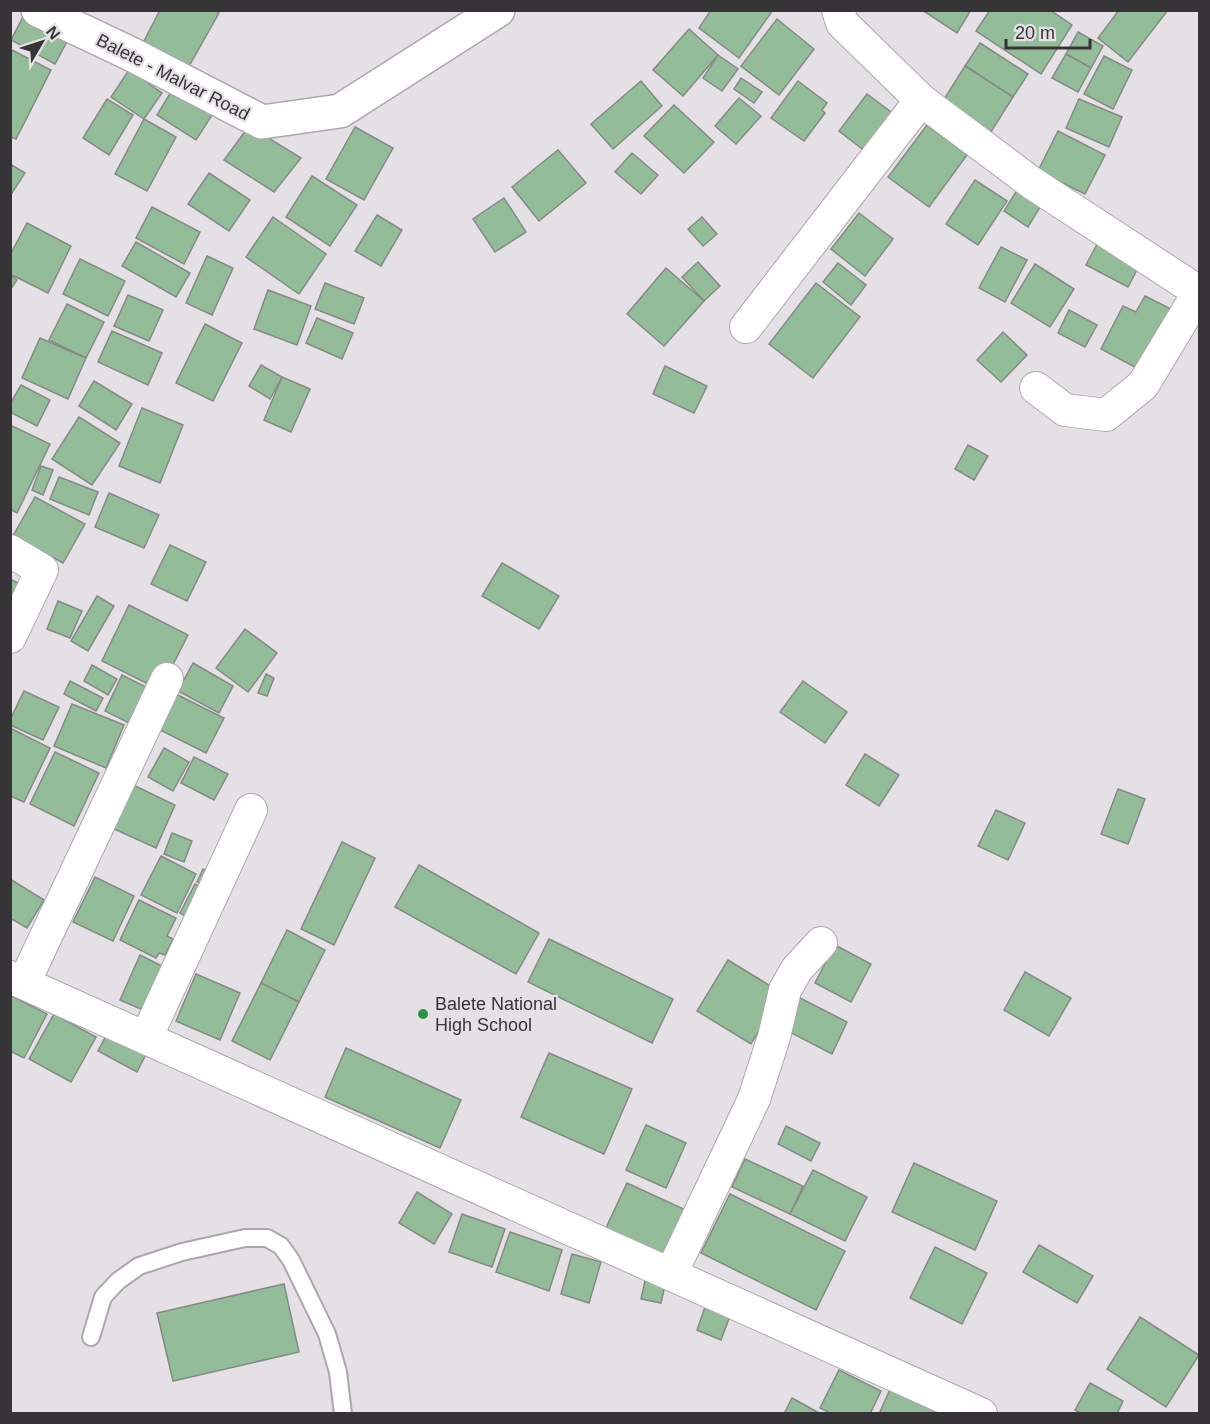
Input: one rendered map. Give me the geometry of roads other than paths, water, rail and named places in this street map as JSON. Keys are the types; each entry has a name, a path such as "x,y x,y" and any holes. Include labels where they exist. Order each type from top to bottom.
{"main road":[{"name":"Balete - Malvar Road","path":"38,10 129,52 262,122 340,111 498,10"}],"street":[{"path":"838,10 842,22 921,100 1032,183 1199,292 1143,385 1106,415 1065,410 1036,388"},
{"path":"746,327 921,100"},
{"path":"10,551 42,570 10,637"},
{"path":"167,679 17,980 981,1413"},
{"path":"146,1038 251,810"},
{"path":"671,1274 754,1099 786,990 797,969 821,943"}],"lane":[{"path":"91,1336 103,1298 118,1281 139,1266 182,1252 245,1238 267,1238 281,1246 291,1260 327,1334 338,1372 344,1413"}],"place":[{"name":"Balete National High School","path":"423,1014"}]}
